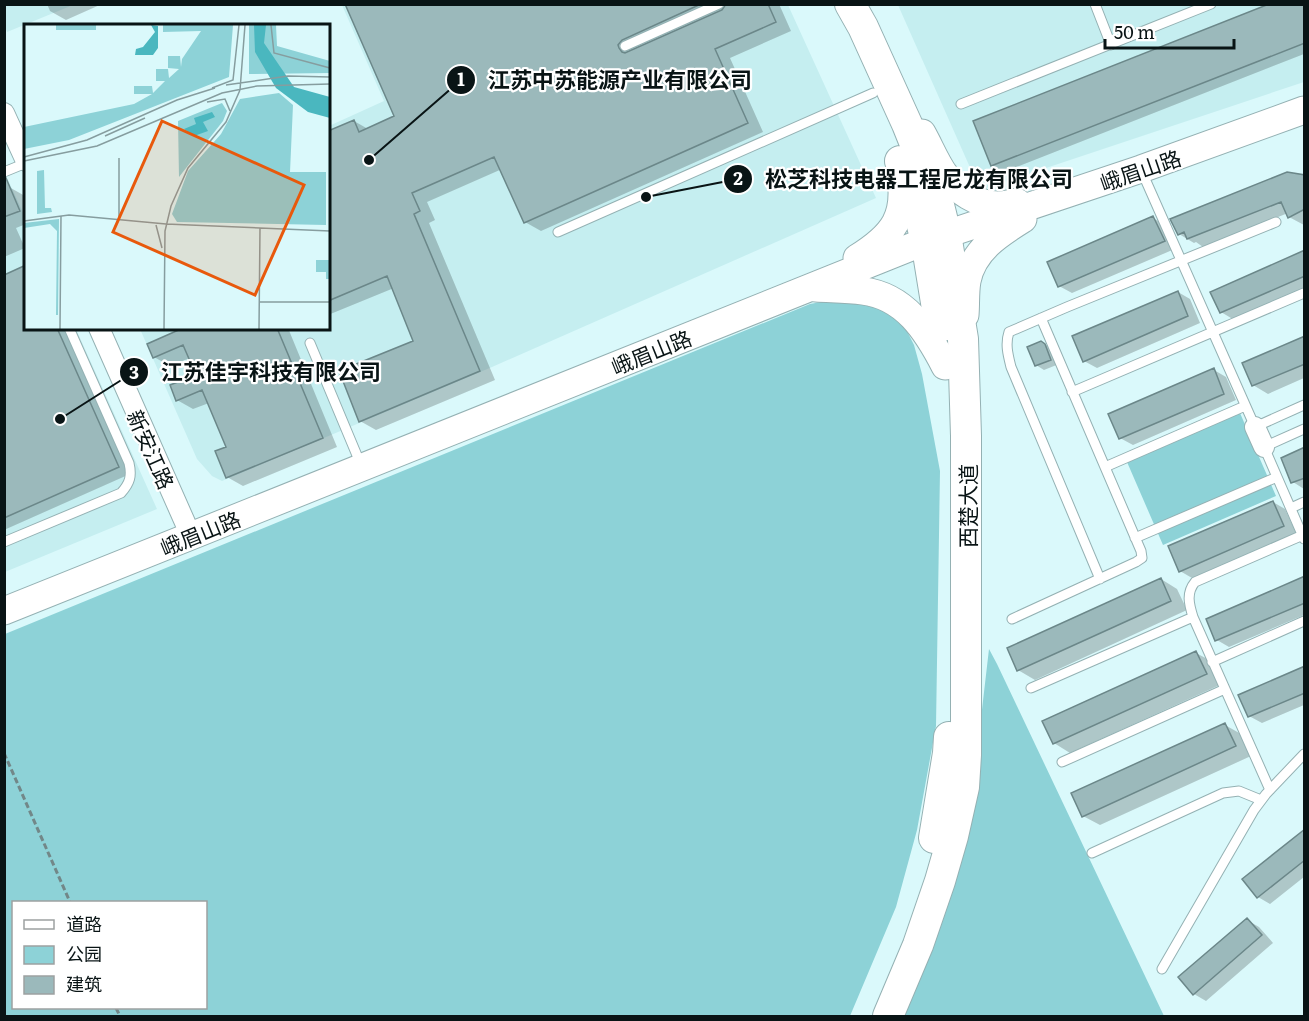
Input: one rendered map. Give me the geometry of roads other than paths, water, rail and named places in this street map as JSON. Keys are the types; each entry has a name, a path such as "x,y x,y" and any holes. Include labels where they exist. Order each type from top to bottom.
{"main road":[{"name":"西楚大道","path":"839,4 918,210 936,237 963,339 966,436 966,755 964,787 940,881 918,945 888,1017"},
{"name":"西楚大道","path":"856,16 907,124 938,201 936,237 942,333 952,432 953,490 954,618 948,753 932,852 900,956 873,1017"}],"street":[{"path":"856,16 945,175 962,191 973,199 998,205 1057,197"},
{"path":"4,113 24,158"},
{"name":"峨眉山路","path":"4,610 936,237 1302,117"},
{"path":"809,288 872,249 897,222 902,207 903,188 897,153"},
{"path":"963,339 967,280 974,263 995,237 1057,197"},
{"path":"809,288 864,291 885,296 914,318 932,340 945,366"},
{"name":"新安江路","path":"100,330 191,536"},
{"path":"1255,427 1264,447"}],"lane":[{"path":"625,46 719,4"},
{"path":"1095,4 1111,45"},
{"path":"961,104 1211,4"},
{"path":"558,232 873,93"},
{"path":"4,172 24,163"},
{"path":"1141,169 1255,427 1305,405"},
{"path":"1100,579 1011,367 1007,339 1009,332 1276,222"},
{"path":"1072,392 1305,293"},
{"path":"1012,619 1142,558 1041,318"},
{"path":"4,542 121,493 129,484 131,474 129,463 70,330"},
{"path":"310,343 362,467"},
{"path":"1105,466 1245,406"},
{"path":"1270,790 1212,662 1188,602 1190,588 1195,582 1304,537 1264,447 1305,429"},
{"path":"1135,538 1278,477"},
{"path":"1291,508 1305,502"},
{"path":"1031,688 1193,617"},
{"path":"1212,662 1305,621"},
{"path":"1062,762 1225,689"},
{"path":"1162,969 1254,810 1305,754"},
{"path":"1092,853 1223,793 1239,791 1261,800"}],"place":[{"name":"江苏中苏能源产业有限公司","path":"369,160"},
{"name":"松芝科技电器工程尼龙有限公司","path":"646,197"},
{"name":"江苏佳宇科技有限公司","path":"60,419"}]}
